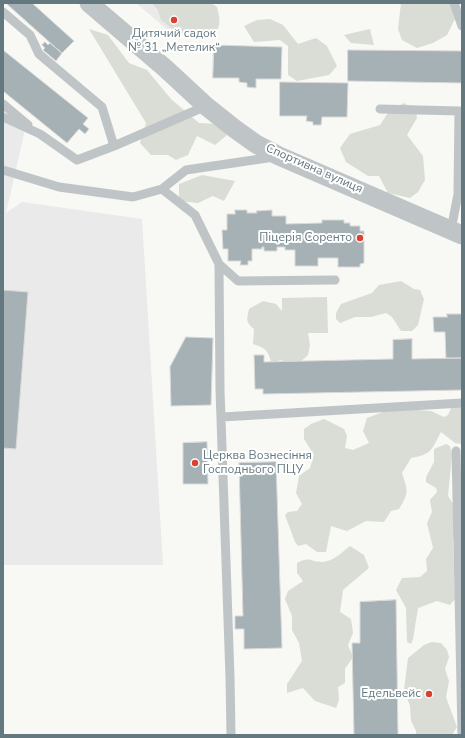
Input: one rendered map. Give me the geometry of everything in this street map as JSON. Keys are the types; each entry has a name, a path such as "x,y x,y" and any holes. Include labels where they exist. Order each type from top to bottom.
{"street":[{"name":"Спортивна вулиця","path":"89,3 165,68 206,106 256,144 279,156 457,232"}],"lane":[{"path":"454,3 462,26"},
{"path":"3,12 30,35 40,54 102,107 114,146"},
{"path":"3,104 40,134 77,160 114,146 206,106"},
{"path":"380,109 460,111 457,232"},
{"path":"3,117 40,134"},
{"path":"3,170 59,187 133,197 162,189 186,170 279,156"},
{"path":"162,189 195,215 219,264 238,281 335,280"},
{"path":"219,264 231,735"},
{"path":"222,417 462,403"},
{"path":"456,451 462,735"}],"shaded area":[{"name":"Дитячий садок № 31 „Метелик“","path":"136,3 205,3 176,37"},
{"path":"152,3 211,3 217,7 219,26 211,36 205,39 183,34 161,20 158,10"},
{"path":"401,3 452,3 458,13 447,35 433,43 417,48 402,40 398,29"},
{"path":"270,19 283,25 298,44 316,38 327,46 337,66 329,75 297,81 288,75 288,46 280,40 254,42 244,26 257,20"},
{"path":"89,29 108,35 129,63 147,70 171,99 199,123 217,124 227,135 215,145 197,136 188,155 176,160 168,155 151,155 140,143 146,123"},
{"path":"370,29 374,45 351,43 344,35"},
{"path":"404,103 416,110 417,118 407,135 423,156 425,180 418,192 410,198 388,193 379,176 368,176 346,162 340,148 350,134 380,125 389,111"},
{"path":"3,109 26,125 6,213 22,202 142,219 163,565 3,565"},
{"path":"202,175 235,181 224,201 213,196 198,203 179,201 179,184"},
{"path":"401,281 414,289 420,290 424,299 418,325 412,331 401,331 392,317 386,313 371,317 355,317 340,323 336,319 336,313 341,304 372,293 379,285"},
{"path":"327,297 328,333 308,333 310,345 308,355 298,363 289,364 281,360 275,362 271,361 265,350 253,344 254,329 247,320 249,309 263,301 276,304 282,311 282,298"},
{"path":"462,403 462,444 455,443 441,432 428,453 411,458 402,473 406,488 406,495 399,509 391,511 384,522 366,521 347,531 331,526 326,552 317,552 306,544 298,546 295,542 285,515 288,512 297,511 302,504 296,493 299,476 310,468 314,455 304,439 304,429 311,424 324,419 344,429 347,436 345,448 353,450 369,443 363,431 367,418 393,408 431,411 444,417 448,415 451,408"},
{"path":"446,444 450,446 452,455 448,496 462,518 453,539 455,599 450,605 437,601 418,608 411,644 407,642 406,608 396,590 402,578 420,577 427,571 426,559 433,548 427,523 432,512 430,500 437,492 436,488 426,482 426,477 434,462 434,449"},
{"path":"350,546 364,555 369,568 343,590 340,612 351,619 353,633 348,645 353,657 345,669 345,683 338,687 339,700 336,708 315,701 303,688 287,693 287,684 302,661 299,643 292,630 292,616 285,599 288,591 303,581 297,573 297,563 305,560 326,562"},
{"path":"432,642 441,643 447,650 449,657 445,669 449,681 446,697 457,727 452,735 416,735 416,731 411,721 410,706 404,690 408,658 424,645"}],"building":[{"path":"6,3 32,3 74,41 62,53"},
{"path":"45,42 48,45 50,43 62,53 56,61 43,50 45,48 42,45"},
{"path":"214,45 282,47 281,79 256,79 256,88 247,87 247,83 239,82 239,78 213,78"},
{"path":"3,50 88,118 83,124 89,129 85,134 79,129 67,143 3,91"},
{"path":"348,50 462,51 462,83 348,81"},
{"path":"280,82 348,83 347,117 322,117 321,125 313,125 313,122 306,121 307,116 280,116"},
{"path":"235,210 247,210 247,213 257,213 256,211 272,210 272,216 286,216 286,224 322,223 322,220 344,220 344,223 350,223 350,226 360,226 360,231 364,231 364,263 360,264 360,267 338,267 338,258 318,258 318,266 295,266 295,250 285,250 285,247 277,247 277,251 264,251 264,247 262,247 262,249 252,249 252,261 248,261 248,265 240,265 241,261 228,261 228,249 223,249 222,230 227,230 227,214 235,214"},
{"path":"3,290 28,292 16,449 3,448"},
{"path":"447,314 462,314 462,358 446,358 445,332 434,332 433,317 447,317"},
{"path":"186,337 213,338 211,405 171,406 170,367"},
{"path":"412,339 412,359 462,358 462,390 263,394 263,389 255,389 254,355 264,355 264,362 393,359 393,340"},
{"name":"Церква Вознесіння Господнього ПЦУ","path":"207,442 208,484 183,484 183,443"},
{"path":"276,462 282,648 244,649 244,629 235,629 235,616 243,616 239,463"},
{"path":"396,600 398,735 354,735 352,643 360,643 360,602"}],"place":[{"name":"Дитячий садок № 31 „Метелик“","path":"174,20"},
{"name":"Піцерія Соренто","path":"360,238"},
{"name":"Церква Вознесіння Господнього ПЦУ","path":"195,463"},
{"name":"Едельвейс","path":"429,694"}]}
